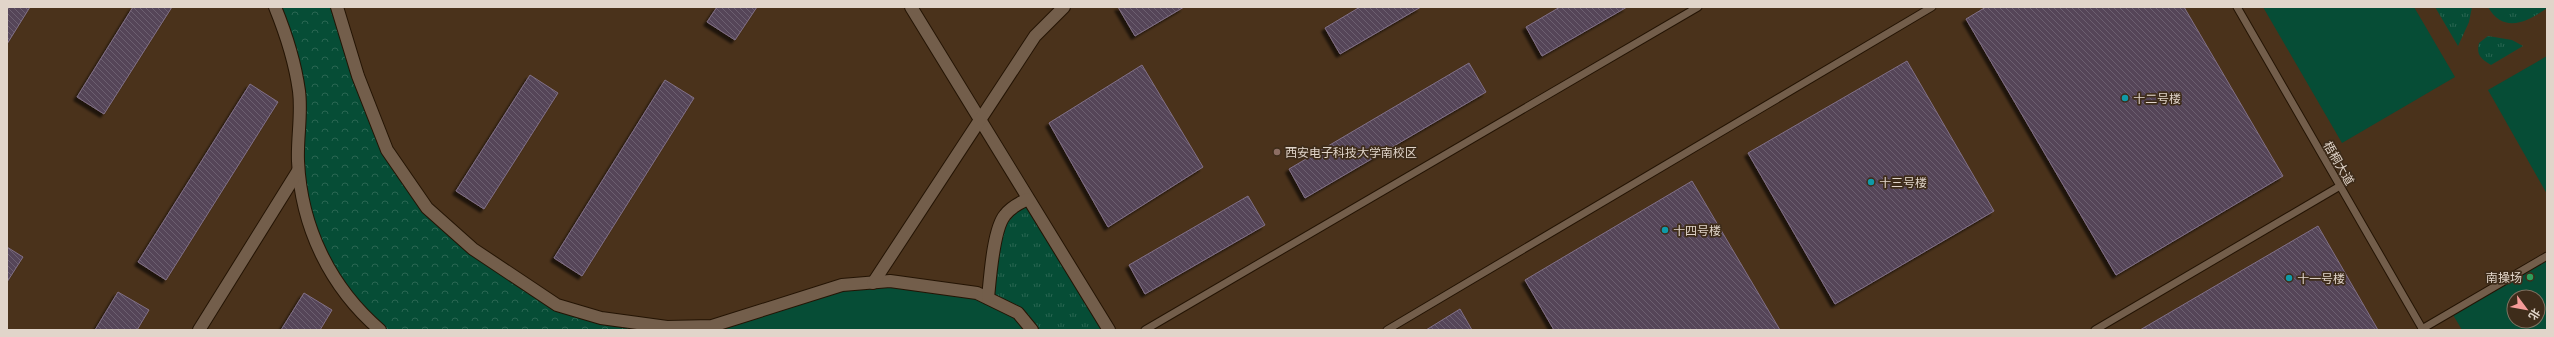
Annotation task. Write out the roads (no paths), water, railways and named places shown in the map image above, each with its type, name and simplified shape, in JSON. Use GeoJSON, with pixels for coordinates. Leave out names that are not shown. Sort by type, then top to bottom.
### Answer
{"type":"FeatureCollection","features":[{"type":"Feature","properties":{"kind":"street"},"geometry":{"type":"LineString","coordinates":[[275,7],[287,39],[299,93],[298,171],[302,203],[313,233],[334,280],[368,320],[380,330]]}},
{"type":"Feature","properties":{"kind":"street"},"geometry":{"type":"LineString","coordinates":[[337,7],[358,76],[387,150],[427,208],[473,249],[558,305],[616,320],[667,327],[710,328],[842,285],[890,281],[977,293],[1018,313],[1032,330]]}},
{"type":"Feature","properties":{"kind":"street"},"geometry":{"type":"LineString","coordinates":[[912,7],[1109,330]]}},
{"type":"Feature","properties":{"kind":"street"},"geometry":{"type":"LineString","coordinates":[[873,282],[1035,36],[1064,7]]}},
{"type":"Feature","properties":{"kind":"street"},"geometry":{"type":"LineString","coordinates":[[199,330],[298,171]]}},
{"type":"Feature","properties":{"kind":"street"},"geometry":{"type":"LineString","coordinates":[[988,298],[990,269],[1003,216],[1013,206],[1028,199]]}},
{"type":"Feature","properties":{"kind":"lane"},"geometry":{"type":"LineString","coordinates":[[1145,330],[1698,7]]}},
{"type":"Feature","properties":{"kind":"lane"},"geometry":{"type":"LineString","coordinates":[[1388,330],[1932,7]]}},
{"type":"Feature","properties":{"kind":"lane","name":"梧桐大道"},"geometry":{"type":"LineString","coordinates":[[2236,7],[2423,329]]}},
{"type":"Feature","properties":{"kind":"lane"},"geometry":{"type":"LineString","coordinates":[[2095,330],[2340,186]]}},
{"type":"Feature","properties":{"kind":"lane"},"geometry":{"type":"LineString","coordinates":[[2423,329],[2547,256]]}},
{"type":"Feature","properties":{"kind":"place","name":"十二号楼"},"geometry":{"type":"Point","coordinates":[2125,98]}},
{"type":"Feature","properties":{"kind":"place","name":"西安电子科技大学南校区"},"geometry":{"type":"Point","coordinates":[1277,152]}},
{"type":"Feature","properties":{"kind":"place","name":"十三号楼"},"geometry":{"type":"Point","coordinates":[1871,182]}},
{"type":"Feature","properties":{"kind":"place","name":"十四号楼"},"geometry":{"type":"Point","coordinates":[1665,230]}},
{"type":"Feature","properties":{"kind":"place","name":"南操场"},"geometry":{"type":"Point","coordinates":[2530,277]}},
{"type":"Feature","properties":{"kind":"place","name":"十一号楼"},"geometry":{"type":"Point","coordinates":[2289,278]}}]}
